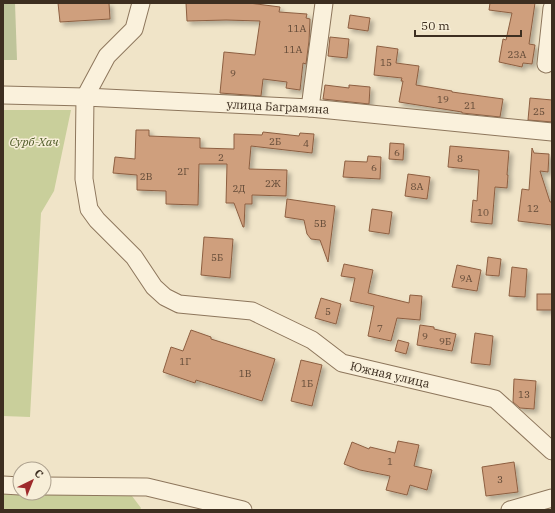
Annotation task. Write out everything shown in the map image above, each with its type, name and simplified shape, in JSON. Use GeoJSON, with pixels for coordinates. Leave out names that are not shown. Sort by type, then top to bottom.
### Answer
{"type":"FeatureCollection","features":[{"type":"Feature","properties":{"kind":"street"},"geometry":{"type":"LineString","coordinates":[[310,108],[324,3]]}},
{"type":"Feature","properties":{"kind":"street"},"geometry":{"type":"LineString","coordinates":[[85,97],[107,56],[134,29],[140,4]]}},
{"type":"Feature","properties":{"kind":"street"},"geometry":{"type":"LineString","coordinates":[[546,64],[552,8]]}},
{"type":"Feature","properties":{"kind":"street","name":"улица Баграмяна"},"geometry":{"type":"LineString","coordinates":[[3,95],[85,97],[310,108],[552,132]]}},
{"type":"Feature","properties":{"kind":"street","name":"Южная улица"},"geometry":{"type":"LineString","coordinates":[[85,97],[84,179],[89,209],[97,220],[134,257],[154,287],[165,297],[179,304],[252,311],[312,340],[342,363],[495,399],[552,450]]}},
{"type":"Feature","properties":{"kind":"street"},"geometry":{"type":"LineString","coordinates":[[52,486],[147,487],[243,510]]}},
{"type":"Feature","properties":{"kind":"street"},"geometry":{"type":"LineString","coordinates":[[510,510],[552,498]]}},
{"type":"Feature","properties":{"kind":"green space"},"geometry":{"type":"Polygon","coordinates":[[[3,3],[15,3],[17,60],[3,60],[3,3]]]}},
{"type":"Feature","properties":{"kind":"green space","name":"Сурб-Хач"},"geometry":{"type":"Polygon","coordinates":[[[3,110],[71,110],[54,191],[41,213],[30,417],[3,416],[3,110]]]}},
{"type":"Feature","properties":{"kind":"green space"},"geometry":{"type":"Polygon","coordinates":[[[3,488],[12,491],[12,501],[52,501],[52,493],[129,492],[141,508],[140,510],[3,510],[3,488]]]}},
{"type":"Feature","properties":{"kind":"building"},"geometry":{"type":"Polygon","coordinates":[[[58,3],[109,3],[110,19],[60,22],[58,3]]]}},
{"type":"Feature","properties":{"kind":"building"},"geometry":{"type":"Polygon","coordinates":[[[186,3],[249,3],[280,7],[279,12],[307,14],[306,18],[310,19],[309,41],[306,64],[303,63],[300,90],[286,88],[287,82],[263,79],[261,96],[220,93],[224,52],[255,55],[260,21],[187,21],[186,3]]]}},
{"type":"Feature","properties":{"kind":"building"},"geometry":{"type":"Polygon","coordinates":[[[490,3],[535,3],[529,44],[535,45],[532,64],[523,63],[522,67],[499,62],[503,39],[506,40],[512,13],[489,10],[490,3]]]}},
{"type":"Feature","properties":{"kind":"building"},"geometry":{"type":"Polygon","coordinates":[[[350,15],[370,18],[368,31],[348,28],[350,15]]]}},
{"type":"Feature","properties":{"kind":"building"},"geometry":{"type":"Polygon","coordinates":[[[330,37],[349,39],[347,58],[328,56],[330,37]]]}},
{"type":"Feature","properties":{"kind":"building"},"geometry":{"type":"Polygon","coordinates":[[[377,46],[398,49],[396,63],[419,66],[416,85],[503,99],[500,117],[462,113],[399,102],[403,81],[401,81],[402,78],[374,75],[377,46]]]}},
{"type":"Feature","properties":{"kind":"building"},"geometry":{"type":"Polygon","coordinates":[[[325,85],[349,88],[349,85],[370,87],[369,104],[323,99],[325,85]]]}},
{"type":"Feature","properties":{"kind":"building"},"geometry":{"type":"Polygon","coordinates":[[[530,98],[552,100],[552,122],[528,120],[530,98]]]}},
{"type":"Feature","properties":{"kind":"building"},"geometry":{"type":"Polygon","coordinates":[[[136,130],[149,130],[149,136],[200,138],[200,148],[234,149],[234,134],[262,135],[263,132],[299,136],[300,133],[314,134],[312,153],[251,146],[249,169],[287,170],[286,196],[252,195],[252,204],[245,204],[243,227],[234,203],[226,203],[227,164],[199,164],[198,205],[166,204],[166,191],[137,190],[137,175],[113,173],[115,157],[135,159],[136,130]]]}},
{"type":"Feature","properties":{"kind":"building"},"geometry":{"type":"Polygon","coordinates":[[[390,143],[404,144],[403,160],[389,159],[390,143]]]}},
{"type":"Feature","properties":{"kind":"building"},"geometry":{"type":"Polygon","coordinates":[[[450,146],[509,151],[507,188],[495,187],[492,224],[471,222],[473,200],[477,201],[479,170],[448,167],[450,146]]]}},
{"type":"Feature","properties":{"kind":"building"},"geometry":{"type":"Polygon","coordinates":[[[532,148],[534,153],[549,154],[548,172],[540,171],[550,202],[552,202],[552,225],[518,221],[522,189],[529,190],[532,148]]]}},
{"type":"Feature","properties":{"kind":"building"},"geometry":{"type":"Polygon","coordinates":[[[368,156],[381,157],[380,179],[343,177],[345,161],[367,162],[368,156]]]}},
{"type":"Feature","properties":{"kind":"building"},"geometry":{"type":"Polygon","coordinates":[[[408,174],[430,177],[427,199],[405,196],[408,174]]]}},
{"type":"Feature","properties":{"kind":"building"},"geometry":{"type":"Polygon","coordinates":[[[287,199],[335,206],[328,262],[320,240],[311,239],[307,234],[304,220],[285,217],[287,199]]]}},
{"type":"Feature","properties":{"kind":"building"},"geometry":{"type":"Polygon","coordinates":[[[372,209],[392,212],[389,234],[369,231],[372,209]]]}},
{"type":"Feature","properties":{"kind":"building"},"geometry":{"type":"Polygon","coordinates":[[[204,237],[233,239],[230,278],[201,275],[204,237]]]}},
{"type":"Feature","properties":{"kind":"building"},"geometry":{"type":"Polygon","coordinates":[[[488,257],[501,259],[499,276],[486,275],[488,257]]]}},
{"type":"Feature","properties":{"kind":"building"},"geometry":{"type":"Polygon","coordinates":[[[344,264],[373,270],[368,293],[409,303],[410,295],[422,296],[420,320],[397,318],[391,341],[368,336],[374,306],[350,301],[355,278],[341,276],[344,264]]]}},
{"type":"Feature","properties":{"kind":"building"},"geometry":{"type":"Polygon","coordinates":[[[457,265],[481,270],[477,291],[452,287],[457,265]]]}},
{"type":"Feature","properties":{"kind":"building"},"geometry":{"type":"Polygon","coordinates":[[[512,267],[527,269],[525,297],[509,296],[512,267]]]}},
{"type":"Feature","properties":{"kind":"building"},"geometry":{"type":"Polygon","coordinates":[[[537,294],[552,294],[552,310],[537,310],[537,294]]]}},
{"type":"Feature","properties":{"kind":"building"},"geometry":{"type":"Polygon","coordinates":[[[321,298],[341,304],[336,324],[315,318],[321,298]]]}},
{"type":"Feature","properties":{"kind":"building"},"geometry":{"type":"Polygon","coordinates":[[[420,325],[434,327],[434,329],[456,334],[452,351],[417,345],[420,325]]]}},
{"type":"Feature","properties":{"kind":"building"},"geometry":{"type":"Polygon","coordinates":[[[191,330],[211,337],[211,339],[275,359],[262,401],[196,380],[195,383],[163,372],[171,347],[183,351],[191,330]]]}},
{"type":"Feature","properties":{"kind":"building"},"geometry":{"type":"Polygon","coordinates":[[[475,333],[493,336],[490,365],[471,363],[475,333]]]}},
{"type":"Feature","properties":{"kind":"building"},"geometry":{"type":"Polygon","coordinates":[[[398,340],[409,343],[406,354],[395,351],[398,340]]]}},
{"type":"Feature","properties":{"kind":"building"},"geometry":{"type":"Polygon","coordinates":[[[301,360],[322,365],[312,406],[291,401],[301,360]]]}},
{"type":"Feature","properties":{"kind":"building"},"geometry":{"type":"Polygon","coordinates":[[[514,379],[536,381],[534,409],[520,408],[513,402],[514,379]]]}},
{"type":"Feature","properties":{"kind":"building"},"geometry":{"type":"Polygon","coordinates":[[[398,441],[419,445],[414,466],[432,470],[427,490],[410,485],[407,495],[386,490],[390,476],[360,470],[344,464],[352,442],[369,449],[370,447],[395,453],[398,441]]]}},
{"type":"Feature","properties":{"kind":"building"},"geometry":{"type":"Polygon","coordinates":[[[514,462],[518,492],[486,496],[482,467],[514,462]]]}}]}
